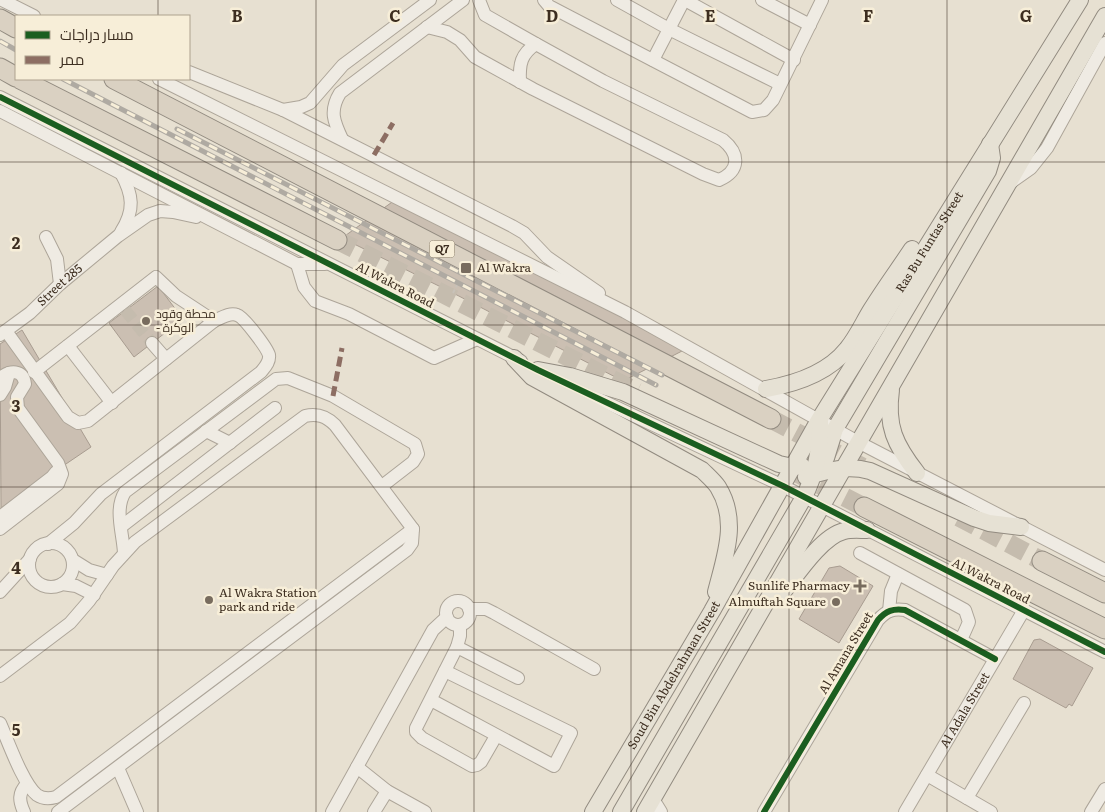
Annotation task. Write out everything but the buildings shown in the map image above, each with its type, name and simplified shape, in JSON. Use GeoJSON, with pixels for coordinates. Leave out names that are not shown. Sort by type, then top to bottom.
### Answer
{"type":"FeatureCollection","features":[{"type":"Feature","properties":{"kind":"highway"},"geometry":{"type":"LineString","coordinates":[[0,20],[15,28]]}},
{"type":"Feature","properties":{"kind":"highway"},"geometry":{"type":"LineString","coordinates":[[0,68],[15,76]]}},
{"type":"Feature","properties":{"kind":"highway"},"geometry":{"type":"LineString","coordinates":[[22,80],[337,240]]}},
{"type":"Feature","properties":{"kind":"highway","name":"Q7"},"geometry":{"type":"LineString","coordinates":[[116,80],[771,419]]}},
{"type":"Feature","properties":{"kind":"highway","name":"Al Wakra Road"},"geometry":{"type":"LineString","coordinates":[[864,507],[1105,629]]}},
{"type":"Feature","properties":{"kind":"highway"},"geometry":{"type":"LineString","coordinates":[[1042,561],[1105,593]]}},
{"type":"Feature","properties":{"kind":"main road","name":"Ras Bu Funtas Street"},"geometry":{"type":"LineString","coordinates":[[783,486],[820,420],[1080,0]]}},
{"type":"Feature","properties":{"kind":"main road"},"geometry":{"type":"LineString","coordinates":[[653,808],[743,642],[1105,16]]}},
{"type":"Feature","properties":{"kind":"main road"},"geometry":{"type":"LineString","coordinates":[[621,812],[804,497],[819,468],[835,429],[988,171],[992,158],[990,144]]}},
{"type":"Feature","properties":{"kind":"main road"},"geometry":{"type":"LineString","coordinates":[[766,389],[780,387],[804,378],[832,363],[846,351],[871,310],[927,228],[950,208]]}},
{"type":"Feature","properties":{"kind":"main road"},"geometry":{"type":"LineString","coordinates":[[514,358],[532,377],[702,470],[717,485],[727,505],[730,526],[712,611]]}},
{"type":"Feature","properties":{"kind":"main road"},"geometry":{"type":"LineString","coordinates":[[538,370],[570,376],[624,392],[779,464],[793,467],[856,467],[870,471],[974,518],[989,523],[1021,527]]}},
{"type":"Feature","properties":{"kind":"main road"},"geometry":{"type":"LineString","coordinates":[[892,382],[889,407],[892,431],[902,454],[917,473]]}},
{"type":"Feature","properties":{"kind":"main road"},"geometry":{"type":"LineString","coordinates":[[820,420],[819,468],[822,507]]}},
{"type":"Feature","properties":{"kind":"main road"},"geometry":{"type":"LineString","coordinates":[[783,486],[819,468],[846,452],[858,442]]}},
{"type":"Feature","properties":{"kind":"main road","name":"Soud Bin Abdelrahman Street"},"geometry":{"type":"LineString","coordinates":[[593,812],[712,611],[783,486]]}},
{"type":"Feature","properties":{"kind":"main road"},"geometry":{"type":"LineString","coordinates":[[743,642],[824,543],[843,531],[867,530]]}},
{"type":"Feature","properties":{"kind":"street"},"geometry":{"type":"LineString","coordinates":[[2,0],[32,15]]}},
{"type":"Feature","properties":{"kind":"street"},"geometry":{"type":"LineString","coordinates":[[283,110],[310,103],[343,65],[430,0]]}},
{"type":"Feature","properties":{"kind":"street"},"geometry":{"type":"LineString","coordinates":[[342,139],[334,122],[333,113],[340,94],[463,0]]}},
{"type":"Feature","properties":{"kind":"street"},"geometry":{"type":"LineString","coordinates":[[427,27],[447,32],[460,40],[476,57],[520,82],[703,174],[719,180],[728,176],[734,167],[736,155],[724,140],[603,81],[485,15],[479,0]]}},
{"type":"Feature","properties":{"kind":"street"},"geometry":{"type":"LineString","coordinates":[[544,0],[549,6],[752,112],[764,110],[773,100],[822,0]]}},
{"type":"Feature","properties":{"kind":"street"},"geometry":{"type":"LineString","coordinates":[[617,0],[669,29],[780,84]]}},
{"type":"Feature","properties":{"kind":"street"},"geometry":{"type":"LineString","coordinates":[[653,60],[685,0],[794,60]]}},
{"type":"Feature","properties":{"kind":"street"},"geometry":{"type":"LineString","coordinates":[[762,0],[810,25]]}},
{"type":"Feature","properties":{"kind":"street"},"geometry":{"type":"LineString","coordinates":[[1008,184],[1030,168],[1047,148],[1105,43]]}},
{"type":"Feature","properties":{"kind":"street"},"geometry":{"type":"LineString","coordinates":[[520,82],[519,67],[521,59],[528,49],[536,44]]}},
{"type":"Feature","properties":{"kind":"street"},"geometry":{"type":"LineString","coordinates":[[190,72],[283,110],[512,226],[524,233],[547,257],[578,277],[625,312]]}},
{"type":"Feature","properties":{"kind":"street"},"geometry":{"type":"LineString","coordinates":[[161,80],[625,312],[858,442],[1105,570]]}},
{"type":"Feature","properties":{"kind":"street","name":"Al Wakra Road"},"geometry":{"type":"LineString","coordinates":[[0,97],[538,370],[783,486],[1105,652]]}},
{"type":"Feature","properties":{"kind":"street"},"geometry":{"type":"LineString","coordinates":[[0,111],[297,264],[328,264]]}},
{"type":"Feature","properties":{"kind":"street"},"geometry":{"type":"LineString","coordinates":[[118,236],[127,222],[131,205],[129,188],[121,173]]}},
{"type":"Feature","properties":{"kind":"street","name":"Street 285"},"geometry":{"type":"LineString","coordinates":[[3,333],[30,313],[60,284],[118,236],[148,215],[160,211],[173,212],[217,222]]}},
{"type":"Feature","properties":{"kind":"street"},"geometry":{"type":"LineString","coordinates":[[46,237],[57,258],[60,284]]}},
{"type":"Feature","properties":{"kind":"street"},"geometry":{"type":"LineString","coordinates":[[297,264],[304,287],[315,301],[349,314],[434,358],[477,339]]}},
{"type":"Feature","properties":{"kind":"street"},"geometry":{"type":"LineString","coordinates":[[34,372],[123,308],[156,277],[176,296],[214,321]]}},
{"type":"Feature","properties":{"kind":"street"},"geometry":{"type":"LineString","coordinates":[[2,590],[37,549],[48,544],[74,524],[101,494],[261,372],[268,363],[268,354],[244,320],[239,315],[232,314],[214,321],[88,421],[78,423],[68,417],[3,333]]}},
{"type":"Feature","properties":{"kind":"street"},"geometry":{"type":"LineString","coordinates":[[152,343],[166,359]]}},
{"type":"Feature","properties":{"kind":"street"},"geometry":{"type":"LineString","coordinates":[[68,346],[112,403]]}},
{"type":"Feature","properties":{"kind":"street"},"geometry":{"type":"LineString","coordinates":[[0,395],[6,387],[4,375],[17,372],[23,377],[25,384],[18,397],[18,408],[58,464],[62,474],[58,484],[0,529]]}},
{"type":"Feature","properties":{"kind":"street"},"geometry":{"type":"LineString","coordinates":[[124,553],[119,506],[125,492],[272,382],[282,378],[288,378],[332,396],[415,444],[418,454],[413,462],[382,486]]}},
{"type":"Feature","properties":{"kind":"street"},"geometry":{"type":"LineString","coordinates":[[122,526],[275,408]]}},
{"type":"Feature","properties":{"kind":"street"},"geometry":{"type":"LineString","coordinates":[[0,676],[70,623],[94,595],[124,553],[147,532],[305,416],[325,417],[335,425],[413,529],[412,543],[407,550],[58,812]]}},
{"type":"Feature","properties":{"kind":"street"},"geometry":{"type":"LineString","coordinates":[[206,431],[230,443]]}},
{"type":"Feature","properties":{"kind":"street"},"geometry":{"type":"LineString","coordinates":[[0,516],[52,478],[58,464]]}},
{"type":"Feature","properties":{"kind":"street"},"geometry":{"type":"LineString","coordinates":[[62,584],[69,578],[72,572],[68,542],[74,524]]}},
{"type":"Feature","properties":{"kind":"street"},"geometry":{"type":"LineString","coordinates":[[0,723],[27,784],[34,793],[51,799],[61,794],[413,529]]}},
{"type":"Feature","properties":{"kind":"street"},"geometry":{"type":"LineString","coordinates":[[48,544],[59,545],[89,570],[107,575]]}},
{"type":"Feature","properties":{"kind":"street"},"geometry":{"type":"LineString","coordinates":[[860,553],[965,610],[969,622],[961,640]]}},
{"type":"Feature","properties":{"kind":"street"},"geometry":{"type":"LineString","coordinates":[[30,559],[30,571],[37,582]]}},
{"type":"Feature","properties":{"kind":"street"},"geometry":{"type":"LineString","coordinates":[[889,611],[891,591],[898,574]]}},
{"type":"Feature","properties":{"kind":"street"},"geometry":{"type":"LineString","coordinates":[[2,590],[20,583],[37,582],[48,587],[62,584],[76,586],[94,595]]}},
{"type":"Feature","properties":{"kind":"street"},"geometry":{"type":"LineString","coordinates":[[452,602],[464,603],[469,609],[470,613],[467,621],[460,625],[452,623],[447,617],[447,609],[452,602]]}},
{"type":"Feature","properties":{"kind":"street"},"geometry":{"type":"LineString","coordinates":[[469,609],[486,609],[594,669]]}},
{"type":"Feature","properties":{"kind":"street","name":"Al Amana Street"},"geometry":{"type":"LineString","coordinates":[[764,812],[878,620],[889,611],[905,610],[996,659]]}},
{"type":"Feature","properties":{"kind":"street","name":"Al Adala Street"},"geometry":{"type":"LineString","coordinates":[[905,812],[1024,610]]}},
{"type":"Feature","properties":{"kind":"street"},"geometry":{"type":"LineString","coordinates":[[332,812],[433,630],[447,617]]}},
{"type":"Feature","properties":{"kind":"street"},"geometry":{"type":"LineString","coordinates":[[460,625],[460,636],[456,647],[416,728],[416,732],[422,738],[472,766],[481,762],[496,736]]}},
{"type":"Feature","properties":{"kind":"street"},"geometry":{"type":"LineString","coordinates":[[456,647],[518,678]]}},
{"type":"Feature","properties":{"kind":"street"},"geometry":{"type":"LineString","coordinates":[[431,700],[554,766],[571,733],[445,671]]}},
{"type":"Feature","properties":{"kind":"street"},"geometry":{"type":"LineString","coordinates":[[967,798],[1024,703]]}},
{"type":"Feature","properties":{"kind":"street"},"geometry":{"type":"LineString","coordinates":[[357,767],[387,791],[425,812]]}},
{"type":"Feature","properties":{"kind":"street"},"geometry":{"type":"LineString","coordinates":[[118,768],[136,812]]}},
{"type":"Feature","properties":{"kind":"street"},"geometry":{"type":"LineString","coordinates":[[927,775],[990,812]]}},
{"type":"Feature","properties":{"kind":"street"},"geometry":{"type":"LineString","coordinates":[[24,812],[20,803],[20,795],[27,784]]}},
{"type":"Feature","properties":{"kind":"street"},"geometry":{"type":"LineString","coordinates":[[1091,812],[1105,789]]}},
{"type":"Feature","properties":{"kind":"street"},"geometry":{"type":"LineString","coordinates":[[374,812],[387,791]]}},
{"type":"Feature","properties":{"kind":"path"},"geometry":{"type":"LineString","coordinates":[[403,255],[585,349]]}},
{"type":"Feature","properties":{"kind":"path"},"geometry":{"type":"LineString","coordinates":[[453,293],[458,283]]}},
{"type":"Feature","properties":{"kind":"tunnel"},"geometry":{"type":"LineString","coordinates":[[337,240],[637,392]]}},
{"type":"Feature","properties":{"kind":"tunnel"},"geometry":{"type":"LineString","coordinates":[[125,310],[152,343]]}},
{"type":"Feature","properties":{"kind":"tunnel"},"geometry":{"type":"LineString","coordinates":[[771,419],[864,468]]}},
{"type":"Feature","properties":{"kind":"tunnel"},"geometry":{"type":"LineString","coordinates":[[795,472],[864,507]]}},
{"type":"Feature","properties":{"kind":"tunnel"},"geometry":{"type":"LineString","coordinates":[[959,517],[1042,561]]}},
{"type":"Feature","properties":{"kind":"railway"},"geometry":{"type":"LineString","coordinates":[[0,41],[15,49]]}},
{"type":"Feature","properties":{"kind":"railway"},"geometry":{"type":"LineString","coordinates":[[65,80],[656,385]]}},
{"type":"Feature","properties":{"kind":"railway"},"geometry":{"type":"LineString","coordinates":[[177,129],[662,375]]}},
{"type":"Feature","properties":{"kind":"marked path"},"geometry":{"type":"LineString","coordinates":[[374,155],[393,123]]}},
{"type":"Feature","properties":{"kind":"marked path"},"geometry":{"type":"LineString","coordinates":[[333,396],[342,348]]}},
{"type":"Feature","properties":{"kind":"cycle path"},"geometry":{"type":"LineString","coordinates":[[0,97],[538,370],[783,486],[1105,652]]}},
{"type":"Feature","properties":{"kind":"cycle path"},"geometry":{"type":"LineString","coordinates":[[764,812],[878,620],[887,612],[897,609],[905,610],[995,659]]}},
{"type":"Feature","properties":{"kind":"place","name":"Al Wakra"},"geometry":{"type":"Point","coordinates":[466,268]}},
{"type":"Feature","properties":{"kind":"place","name":"محطة وقود - الوكرة"},"geometry":{"type":"Point","coordinates":[146,321]}},
{"type":"Feature","properties":{"kind":"place","name":"Sunlife Pharmacy"},"geometry":{"type":"Point","coordinates":[860,586]}},
{"type":"Feature","properties":{"kind":"place","name":"Al Wakra Station park and ride"},"geometry":{"type":"Point","coordinates":[209,600]}},
{"type":"Feature","properties":{"kind":"place","name":"Almuftah Square"},"geometry":{"type":"Point","coordinates":[836,602]}}]}
